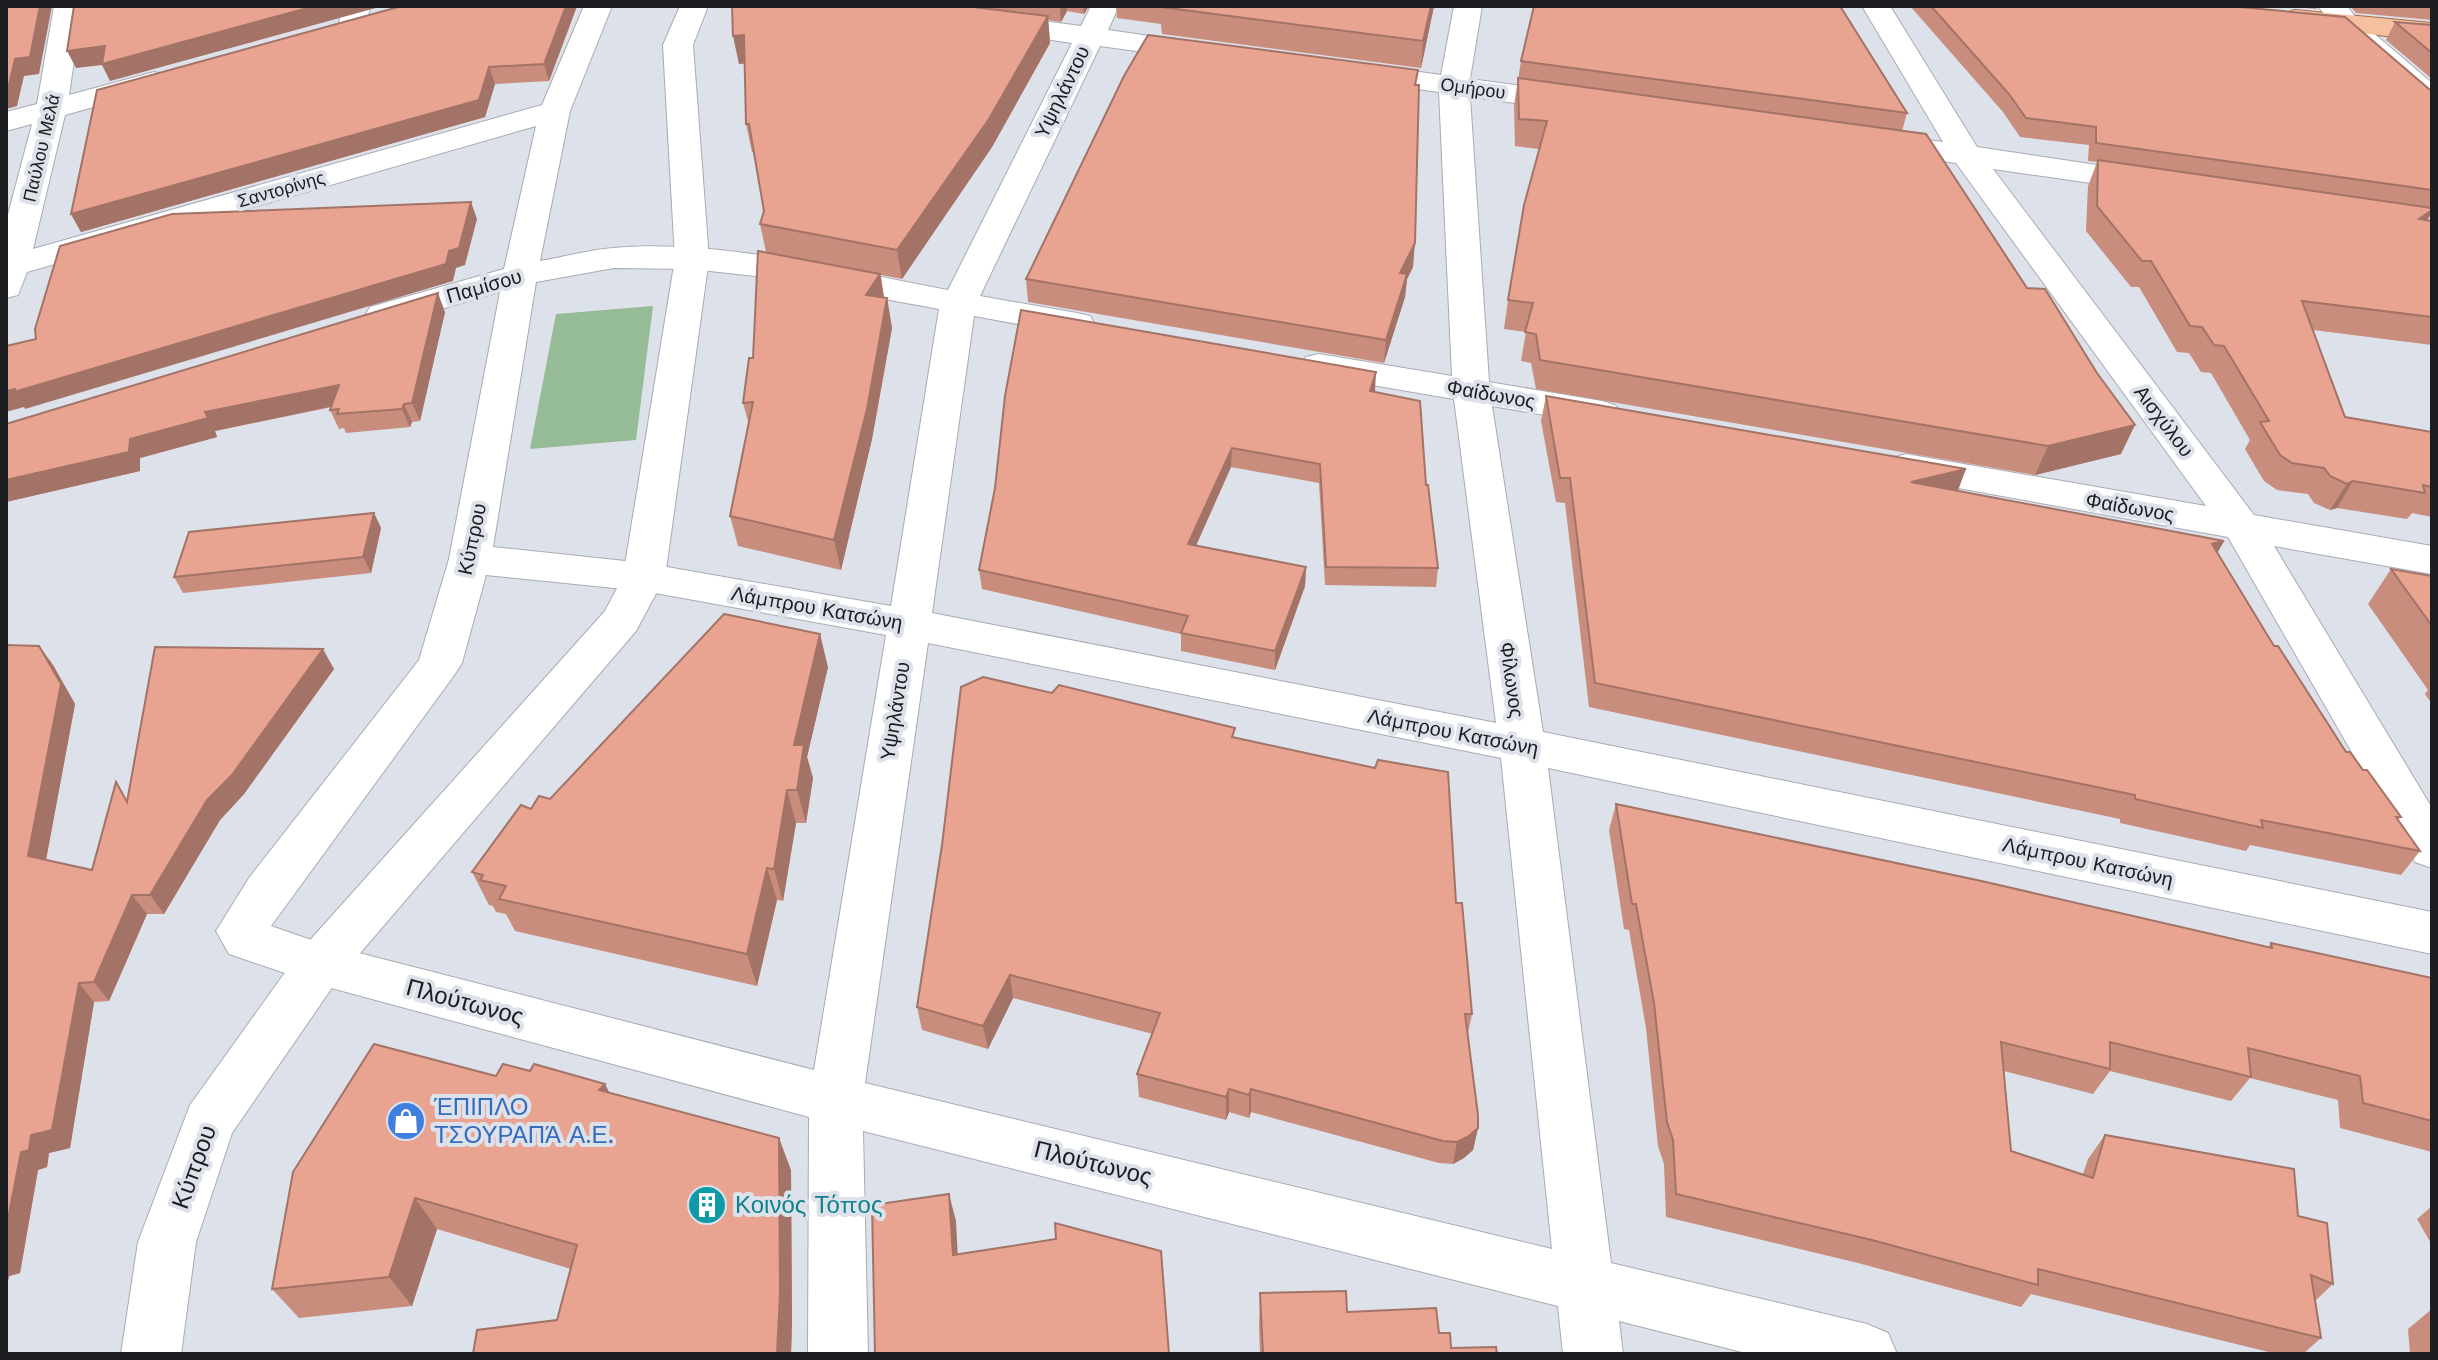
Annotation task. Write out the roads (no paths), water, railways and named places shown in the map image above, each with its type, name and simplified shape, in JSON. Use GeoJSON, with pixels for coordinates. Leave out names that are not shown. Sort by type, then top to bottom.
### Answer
{"type":"FeatureCollection","features":[{"type":"Feature","properties":{"kind":"main road"},"geometry":{"type":"LineString","coordinates":[[2271,16],[2339,15],[2432,32]]}},
{"type":"Feature","properties":{"kind":"street","name":"Παύλου Μελά"},"geometry":{"type":"LineString","coordinates":[[8,273],[51,110],[68,6]]}},
{"type":"Feature","properties":{"kind":"street","name":"Κύπρου"},"geometry":{"type":"LineString","coordinates":[[320,964],[247,939],[241,931],[266,892],[440,663],[470,559],[520,275],[555,111],[598,6]]}},
{"type":"Feature","properties":{"kind":"street","name":"Κύπρου"},"geometry":{"type":"LineString","coordinates":[[151,1354],[167,1242],[209,1122],[320,964],[621,620],[644,577],[692,259],[678,45],[694,6]]}},
{"type":"Feature","properties":{"kind":"street","name":"Υψηλάντου"},"geometry":{"type":"LineString","coordinates":[[838,1354],[836,1100],[958,304],[1105,6]]}},
{"type":"Feature","properties":{"kind":"street","name":"Φίλωνος"},"geometry":{"type":"LineString","coordinates":[[1468,6],[1454,86],[1471,390],[1522,745],[1593,1354]]}},
{"type":"Feature","properties":{"kind":"street","name":"Αισχύλου"},"geometry":{"type":"LineString","coordinates":[[1876,6],[1966,155],[2242,527],[2432,849]]}},
{"type":"Feature","properties":{"kind":"street"},"geometry":{"type":"LineString","coordinates":[[2339,15],[2432,99]]}},
{"type":"Feature","properties":{"kind":"street"},"geometry":{"type":"LineString","coordinates":[[322,34],[364,17]]}},
{"type":"Feature","properties":{"kind":"street"},"geometry":{"type":"LineString","coordinates":[[953,19],[1232,55]]}},
{"type":"Feature","properties":{"kind":"street","name":"Ομήρου"},"geometry":{"type":"LineString","coordinates":[[1327,68],[1609,107]]}},
{"type":"Feature","properties":{"kind":"street"},"geometry":{"type":"LineString","coordinates":[[6,122],[186,72]]}},
{"type":"Feature","properties":{"kind":"street","name":"Σαντορίνης"},"geometry":{"type":"LineString","coordinates":[[8,273],[555,111]]}},
{"type":"Feature","properties":{"kind":"street"},"geometry":{"type":"LineString","coordinates":[[1858,140],[2179,186]]}},
{"type":"Feature","properties":{"kind":"street","name":"Παμίσου"},"geometry":{"type":"LineString","coordinates":[[348,326],[520,275],[614,258],[692,259]]}},
{"type":"Feature","properties":{"kind":"street"},"geometry":{"type":"LineString","coordinates":[[692,259],[765,267],[1113,330]]}},
{"type":"Feature","properties":{"kind":"street","name":"Φαίδωνος"},"geometry":{"type":"LineString","coordinates":[[1285,359],[1629,418]]}},
{"type":"Feature","properties":{"kind":"street","name":"Φαίδωνος"},"geometry":{"type":"LineString","coordinates":[[1865,460],[2432,560]]}},
{"type":"Feature","properties":{"kind":"street","name":"Λάμπρου Κατσώνη"},"geometry":{"type":"LineString","coordinates":[[470,559],[644,577],[909,624],[1522,745],[2432,933]]}},
{"type":"Feature","properties":{"kind":"street","name":"Πλούτωνος"},"geometry":{"type":"LineString","coordinates":[[320,964],[836,1100],[1867,1354]]}},
{"type":"Feature","properties":{"kind":"place","name":"ΈΠΙΠΛΟ ΤΣΟΥΡΑΠΆ Α.Ε."},"geometry":{"type":"Point","coordinates":[406,1121]}},
{"type":"Feature","properties":{"kind":"place","name":"Κοινός Τόπος"},"geometry":{"type":"Point","coordinates":[707,1205]}}]}
